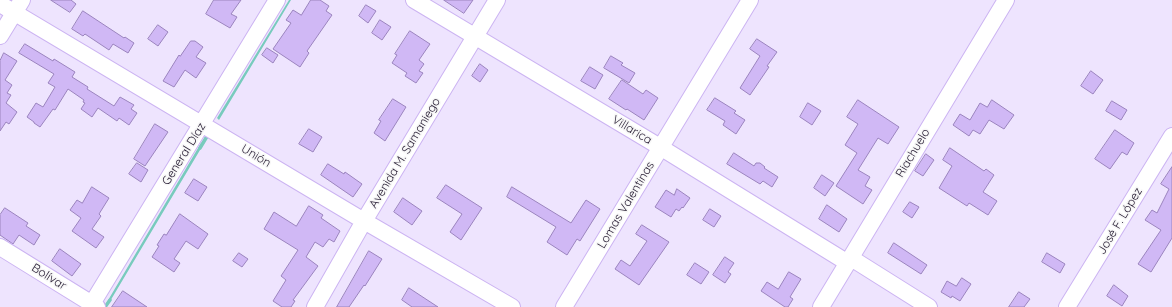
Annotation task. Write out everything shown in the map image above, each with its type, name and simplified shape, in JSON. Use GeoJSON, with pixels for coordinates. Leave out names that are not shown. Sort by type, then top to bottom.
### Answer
{"type":"FeatureCollection","features":[{"type":"Feature","properties":{"kind":"street","name":"General Díaz"},"geometry":{"type":"LineString","coordinates":[[93,306],[208,128],[277,0]]}},
{"type":"Feature","properties":{"kind":"street","name":"Villarica"},"geometry":{"type":"LineString","coordinates":[[414,0],[928,307]]}},
{"type":"Feature","properties":{"kind":"street","name":"Avenida M. Samaniego"},"geometry":{"type":"LineString","coordinates":[[315,307],[364,221],[497,0]]}},
{"type":"Feature","properties":{"kind":"street","name":"Lomas Valentinas"},"geometry":{"type":"LineString","coordinates":[[564,307],[750,0]]}},
{"type":"Feature","properties":{"kind":"street","name":"Riachuelo"},"geometry":{"type":"LineString","coordinates":[[822,307],[1006,0]]}},
{"type":"Feature","properties":{"kind":"street","name":"Unión"},"geometry":{"type":"LineString","coordinates":[[0,4],[18,6],[208,128],[512,307]]}},
{"type":"Feature","properties":{"kind":"street"},"geometry":{"type":"LineString","coordinates":[[0,36],[18,6]]}},
{"type":"Feature","properties":{"kind":"street","name":"José F. López"},"geometry":{"type":"LineString","coordinates":[[1067,307],[1172,136]]}},
{"type":"Feature","properties":{"kind":"street","name":"Bolívar"},"geometry":{"type":"LineString","coordinates":[[0,247],[93,306]]}},
{"type":"Feature","properties":{"kind":"shaded area"},"geometry":{"type":"Polygon","coordinates":[[[289,0],[291,0],[219,120],[217,118],[289,0]]]}},
{"type":"Feature","properties":{"kind":"shaded area"},"geometry":{"type":"Polygon","coordinates":[[[201,143],[203,145],[109,303],[107,302],[201,143]]]}},
{"type":"Feature","properties":{"kind":"building"},"geometry":{"type":"Polygon","coordinates":[[[51,0],[71,0],[76,4],[70,12],[51,0]]]}},
{"type":"Feature","properties":{"kind":"building"},"geometry":{"type":"Polygon","coordinates":[[[214,0],[241,0],[231,14],[237,17],[230,28],[206,14],[214,0]]]}},
{"type":"Feature","properties":{"kind":"building"},"geometry":{"type":"Polygon","coordinates":[[[311,0],[320,0],[329,6],[326,11],[332,15],[307,51],[309,53],[300,67],[273,49],[291,23],[286,20],[293,10],[301,15],[311,0]]]}},
{"type":"Feature","properties":{"kind":"building"},"geometry":{"type":"Polygon","coordinates":[[[444,0],[473,0],[464,13],[444,0]]]}},
{"type":"Feature","properties":{"kind":"building"},"geometry":{"type":"Polygon","coordinates":[[[366,5],[376,11],[368,23],[359,16],[366,5]]]}},
{"type":"Feature","properties":{"kind":"building"},"geometry":{"type":"Polygon","coordinates":[[[83,11],[134,43],[128,53],[113,44],[109,50],[85,34],[83,36],[72,29],[83,11]]]}},
{"type":"Feature","properties":{"kind":"building"},"geometry":{"type":"Polygon","coordinates":[[[380,20],[391,27],[382,40],[372,33],[380,20]]]}},
{"type":"Feature","properties":{"kind":"building"},"geometry":{"type":"Polygon","coordinates":[[[158,25],[168,32],[158,46],[148,39],[158,25]]]}},
{"type":"Feature","properties":{"kind":"building"},"geometry":{"type":"Polygon","coordinates":[[[410,31],[430,44],[419,60],[424,64],[419,71],[423,73],[416,83],[405,76],[407,73],[392,63],[397,55],[395,54],[410,31]]]}},
{"type":"Feature","properties":{"kind":"building"},"geometry":{"type":"Polygon","coordinates":[[[757,39],[777,52],[767,66],[769,67],[750,95],[740,88],[760,56],[750,49],[757,39]]]}},
{"type":"Feature","properties":{"kind":"building"},"geometry":{"type":"Polygon","coordinates":[[[191,41],[195,41],[203,47],[196,57],[206,63],[196,78],[185,70],[174,87],[163,81],[179,55],[180,56],[191,41]]]}},
{"type":"Feature","properties":{"kind":"building"},"geometry":{"type":"Polygon","coordinates":[[[25,44],[75,72],[72,77],[88,87],[87,89],[114,106],[120,97],[134,105],[131,109],[137,113],[129,125],[119,118],[117,121],[98,108],[92,117],[81,109],[85,103],[83,102],[84,100],[68,89],[55,110],[53,109],[40,127],[34,123],[27,117],[36,103],[43,107],[55,87],[48,83],[54,74],[19,53],[25,44]]]}},
{"type":"Feature","properties":{"kind":"building"},"geometry":{"type":"Polygon","coordinates":[[[267,48],[278,55],[273,63],[262,55],[267,48]]]}},
{"type":"Feature","properties":{"kind":"building"},"geometry":{"type":"Polygon","coordinates":[[[4,53],[17,61],[5,80],[12,85],[7,93],[11,95],[6,103],[17,112],[9,124],[6,122],[0,131],[0,61],[4,53]]]}},
{"type":"Feature","properties":{"kind":"building"},"geometry":{"type":"Polygon","coordinates":[[[611,56],[623,63],[621,65],[635,73],[629,83],[604,68],[611,56]]]}},
{"type":"Feature","properties":{"kind":"building"},"geometry":{"type":"Polygon","coordinates":[[[480,64],[488,70],[480,82],[472,76],[480,64]]]}},
{"type":"Feature","properties":{"kind":"building"},"geometry":{"type":"Polygon","coordinates":[[[590,67],[603,75],[595,89],[581,81],[590,67]]]}},
{"type":"Feature","properties":{"kind":"building"},"geometry":{"type":"Polygon","coordinates":[[[1091,71],[1103,80],[1093,94],[1081,86],[1091,71]]]}},
{"type":"Feature","properties":{"kind":"building"},"geometry":{"type":"Polygon","coordinates":[[[622,80],[643,94],[646,90],[658,98],[644,120],[609,99],[622,80]]]}},
{"type":"Feature","properties":{"kind":"building"},"geometry":{"type":"Polygon","coordinates":[[[715,98],[736,111],[734,113],[745,120],[736,134],[723,125],[725,121],[707,110],[715,98]]]}},
{"type":"Feature","properties":{"kind":"building"},"geometry":{"type":"Polygon","coordinates":[[[393,99],[406,107],[385,141],[374,133],[381,121],[379,120],[393,99]]]}},
{"type":"Feature","properties":{"kind":"building"},"geometry":{"type":"Polygon","coordinates":[[[858,100],[899,127],[888,144],[878,138],[858,170],[870,177],[865,186],[872,190],[863,204],[836,186],[857,153],[845,145],[858,124],[847,117],[858,100]]]}},
{"type":"Feature","properties":{"kind":"building"},"geometry":{"type":"Polygon","coordinates":[[[992,100],[1014,115],[1004,129],[989,120],[980,134],[973,130],[969,136],[953,125],[960,114],[970,120],[980,103],[987,107],[992,100]]]}},
{"type":"Feature","properties":{"kind":"building"},"geometry":{"type":"Polygon","coordinates":[[[1112,101],[1127,110],[1121,120],[1106,111],[1112,101]]]}},
{"type":"Feature","properties":{"kind":"building"},"geometry":{"type":"Polygon","coordinates":[[[808,103],[821,111],[812,125],[800,117],[808,103]]]}},
{"type":"Feature","properties":{"kind":"building"},"geometry":{"type":"Polygon","coordinates":[[[155,124],[168,132],[145,166],[134,159],[155,124]]]}},
{"type":"Feature","properties":{"kind":"building"},"geometry":{"type":"Polygon","coordinates":[[[309,129],[322,137],[313,152],[299,144],[309,129]]]}},
{"type":"Feature","properties":{"kind":"building"},"geometry":{"type":"Polygon","coordinates":[[[1115,130],[1134,143],[1127,155],[1122,152],[1110,169],[1095,159],[1115,130]]]}},
{"type":"Feature","properties":{"kind":"building"},"geometry":{"type":"Polygon","coordinates":[[[950,148],[984,171],[986,169],[994,175],[983,192],[997,201],[988,215],[969,203],[967,206],[939,188],[952,166],[943,160],[950,148]]]}},
{"type":"Feature","properties":{"kind":"building"},"geometry":{"type":"Polygon","coordinates":[[[734,153],[754,166],[756,163],[760,163],[765,167],[764,168],[778,177],[772,187],[763,181],[760,184],[727,164],[734,153]]]}},
{"type":"Feature","properties":{"kind":"building"},"geometry":{"type":"Polygon","coordinates":[[[926,154],[934,160],[923,176],[915,171],[926,154]]]}},
{"type":"Feature","properties":{"kind":"building"},"geometry":{"type":"Polygon","coordinates":[[[137,163],[148,170],[141,182],[129,174],[137,163]]]}},
{"type":"Feature","properties":{"kind":"building"},"geometry":{"type":"Polygon","coordinates":[[[328,164],[344,174],[345,172],[362,184],[353,197],[321,175],[328,164]]]}},
{"type":"Feature","properties":{"kind":"building"},"geometry":{"type":"Polygon","coordinates":[[[1172,167],[1172,238],[1151,272],[1138,264],[1161,230],[1145,220],[1152,210],[1157,213],[1169,189],[1161,184],[1172,167]]]}},
{"type":"Feature","properties":{"kind":"building"},"geometry":{"type":"Polygon","coordinates":[[[822,175],[834,183],[825,196],[814,188],[822,175]]]}},
{"type":"Feature","properties":{"kind":"building"},"geometry":{"type":"Polygon","coordinates":[[[194,179],[207,187],[198,201],[185,193],[194,179]]]}},
{"type":"Feature","properties":{"kind":"building"},"geometry":{"type":"Polygon","coordinates":[[[446,185],[482,208],[461,240],[450,232],[462,214],[437,198],[446,185]]]}},
{"type":"Feature","properties":{"kind":"building"},"geometry":{"type":"Polygon","coordinates":[[[92,187],[109,198],[99,214],[101,216],[92,229],[104,237],[96,248],[72,231],[81,218],[70,210],[77,200],[82,203],[92,187]]]}},
{"type":"Feature","properties":{"kind":"building"},"geometry":{"type":"Polygon","coordinates":[[[512,187],[571,223],[586,200],[600,209],[580,241],[577,239],[567,255],[547,242],[556,227],[507,197],[512,187]]]}},
{"type":"Feature","properties":{"kind":"building"},"geometry":{"type":"Polygon","coordinates":[[[677,189],[690,198],[683,208],[682,207],[679,211],[676,209],[671,217],[655,207],[666,190],[674,195],[677,189]]]}},
{"type":"Feature","properties":{"kind":"building"},"geometry":{"type":"Polygon","coordinates":[[[403,198],[422,211],[412,225],[394,212],[403,198]]]}},
{"type":"Feature","properties":{"kind":"building"},"geometry":{"type":"Polygon","coordinates":[[[910,202],[919,207],[912,218],[903,212],[910,202]]]}},
{"type":"Feature","properties":{"kind":"building"},"geometry":{"type":"Polygon","coordinates":[[[827,205],[847,219],[839,232],[819,219],[827,205]]]}},
{"type":"Feature","properties":{"kind":"building"},"geometry":{"type":"Polygon","coordinates":[[[309,206],[323,215],[321,218],[340,231],[334,242],[329,239],[323,247],[315,242],[306,257],[318,266],[293,300],[295,301],[291,307],[282,307],[273,301],[286,280],[281,276],[298,250],[264,229],[274,212],[296,226],[309,206]]]}},
{"type":"Feature","properties":{"kind":"building"},"geometry":{"type":"Polygon","coordinates":[[[5,208],[28,223],[26,226],[40,235],[34,245],[19,235],[13,244],[0,235],[0,215],[5,208]]]}},
{"type":"Feature","properties":{"kind":"building"},"geometry":{"type":"Polygon","coordinates":[[[710,209],[721,216],[714,227],[703,220],[710,209]]]}},
{"type":"Feature","properties":{"kind":"building"},"geometry":{"type":"Polygon","coordinates":[[[180,214],[208,234],[198,249],[186,241],[174,259],[180,263],[174,272],[152,257],[164,234],[166,235],[180,214]]]}},
{"type":"Feature","properties":{"kind":"building"},"geometry":{"type":"Polygon","coordinates":[[[642,225],[669,242],[639,285],[615,269],[621,260],[630,266],[647,241],[636,234],[642,225]]]}},
{"type":"Feature","properties":{"kind":"building"},"geometry":{"type":"Polygon","coordinates":[[[894,243],[927,265],[921,274],[888,253],[894,243]]]}},
{"type":"Feature","properties":{"kind":"building"},"geometry":{"type":"Polygon","coordinates":[[[60,249],[81,264],[72,276],[52,261],[60,249]]]}},
{"type":"Feature","properties":{"kind":"building"},"geometry":{"type":"Polygon","coordinates":[[[369,251],[382,259],[365,286],[364,285],[349,307],[337,307],[369,251]]]}},
{"type":"Feature","properties":{"kind":"building"},"geometry":{"type":"Polygon","coordinates":[[[239,253],[248,259],[242,267],[233,261],[239,253]]]}},
{"type":"Feature","properties":{"kind":"building"},"geometry":{"type":"Polygon","coordinates":[[[1047,253],[1065,264],[1060,273],[1042,262],[1047,253]]]}},
{"type":"Feature","properties":{"kind":"building"},"geometry":{"type":"Polygon","coordinates":[[[725,257],[734,263],[728,272],[731,274],[725,283],[713,275],[725,257]]]}},
{"type":"Feature","properties":{"kind":"building"},"geometry":{"type":"Polygon","coordinates":[[[695,263],[709,272],[701,284],[687,275],[695,263]]]}},
{"type":"Feature","properties":{"kind":"building"},"geometry":{"type":"Polygon","coordinates":[[[789,272],[801,279],[790,297],[793,299],[788,307],[785,307],[761,291],[767,282],[778,289],[789,272]]]}},
{"type":"Feature","properties":{"kind":"building"},"geometry":{"type":"Polygon","coordinates":[[[962,278],[971,284],[960,301],[941,292],[947,281],[956,286],[962,278]]]}},
{"type":"Feature","properties":{"kind":"building"},"geometry":{"type":"Polygon","coordinates":[[[1114,285],[1128,296],[1122,306],[1107,296],[1114,285]]]}},
{"type":"Feature","properties":{"kind":"building"},"geometry":{"type":"Polygon","coordinates":[[[409,288],[438,307],[412,307],[402,300],[409,288]]]}},
{"type":"Feature","properties":{"kind":"building"},"geometry":{"type":"Polygon","coordinates":[[[123,291],[147,307],[112,307],[123,291]]]}},
{"type":"Feature","properties":{"kind":"building"},"geometry":{"type":"Polygon","coordinates":[[[1019,292],[1030,299],[1024,307],[1009,307],[1019,292]]]}},
{"type":"Feature","properties":{"kind":"waterway"},"geometry":{"type":"LineString","coordinates":[[200,148],[209,133]]}},
{"type":"Feature","properties":{"kind":"waterway"},"geometry":{"type":"LineString","coordinates":[[105,307],[110,300]]}}]}
